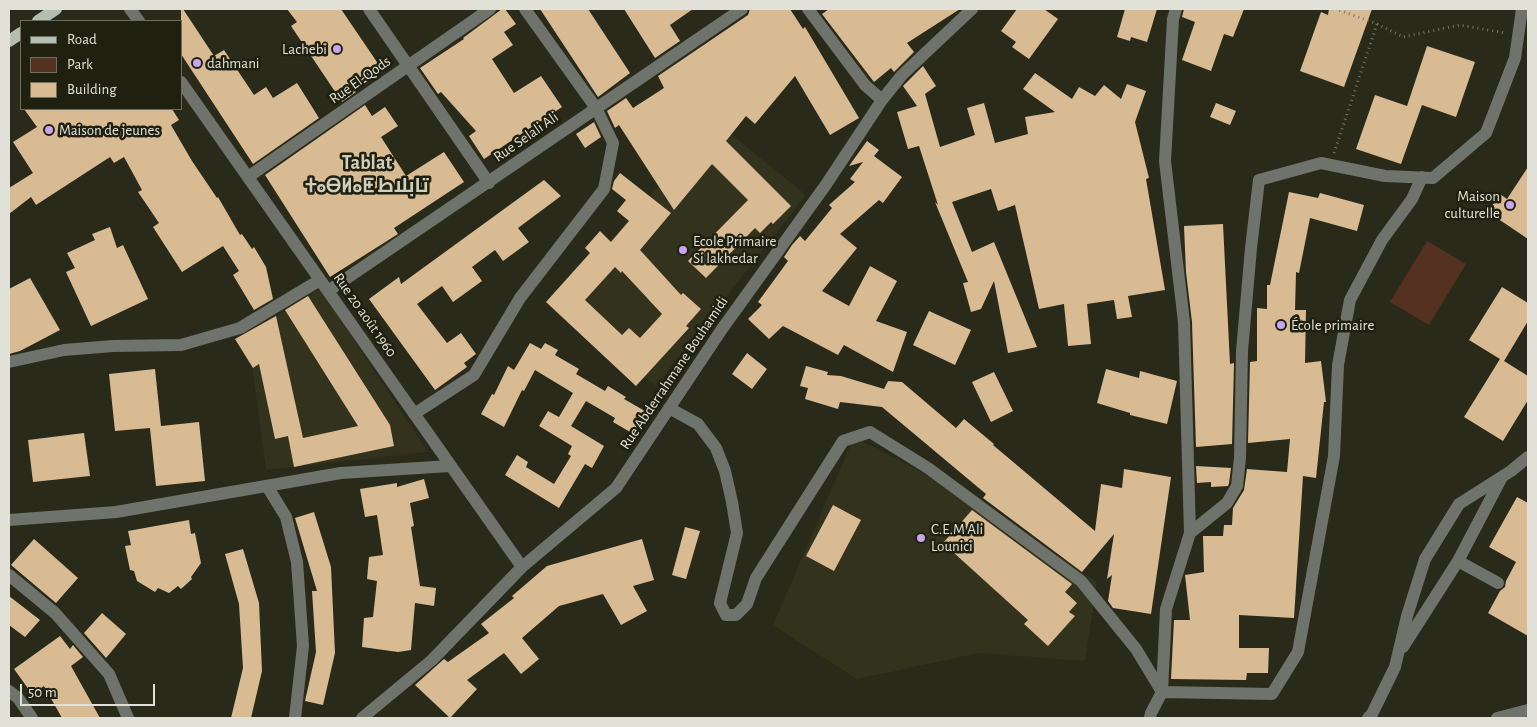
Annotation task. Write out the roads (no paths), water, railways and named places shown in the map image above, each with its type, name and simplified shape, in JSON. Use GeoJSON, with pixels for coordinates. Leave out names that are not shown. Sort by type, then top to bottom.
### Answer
{"type":"FeatureCollection","features":[{"type":"Feature","properties":{"kind":"main road"},"geometry":{"type":"LineString","coordinates":[[40,20],[56,9]]}},
{"type":"Feature","properties":{"kind":"main road"},"geometry":{"type":"LineString","coordinates":[[9,41],[20,34]]}},
{"type":"Feature","properties":{"kind":"street"},"geometry":{"type":"LineString","coordinates":[[130,9],[138,20]]}},
{"type":"Feature","properties":{"kind":"street"},"geometry":{"type":"LineString","coordinates":[[369,9],[489,182]]}},
{"type":"Feature","properties":{"kind":"street","name":"Rue El-Qods"},"geometry":{"type":"LineString","coordinates":[[248,177],[490,9]]}},
{"type":"Feature","properties":{"kind":"street"},"geometry":{"type":"LineString","coordinates":[[414,414],[474,375],[520,298],[604,189],[612,143],[596,108],[525,9]]}},
{"type":"Feature","properties":{"kind":"street","name":"Rue Selali Ali"},"geometry":{"type":"LineString","coordinates":[[328,291],[742,9]]}},
{"type":"Feature","properties":{"kind":"street"},"geometry":{"type":"LineString","coordinates":[[808,9],[865,85],[882,100]]}},
{"type":"Feature","properties":{"kind":"street","name":"Rue Abderrahmane Bouhamidi"},"geometry":{"type":"LineString","coordinates":[[362,718],[432,660],[522,567],[616,488],[722,329],[825,186],[882,100],[902,75],[972,9]]}},
{"type":"Feature","properties":{"kind":"street"},"geometry":{"type":"LineString","coordinates":[[1150,718],[1162,692],[1166,610],[1190,533],[1184,322],[1165,160],[1173,19],[1176,9]]}},
{"type":"Feature","properties":{"kind":"street"},"geometry":{"type":"LineString","coordinates":[[1190,533],[1227,503],[1237,486],[1240,458],[1242,351],[1259,180],[1321,163],[1385,176],[1432,178],[1486,133],[1515,58],[1522,9]]}},
{"type":"Feature","properties":{"kind":"street","name":"Rue 20 août 1960"},"geometry":{"type":"LineString","coordinates":[[182,83],[522,567]]}},
{"type":"Feature","properties":{"kind":"street"},"geometry":{"type":"LineString","coordinates":[[1162,692],[1272,694],[1298,652],[1334,456],[1338,365],[1350,300],[1382,240],[1412,199],[1422,177]]}},
{"type":"Feature","properties":{"kind":"street"},"geometry":{"type":"LineString","coordinates":[[9,362],[64,350],[181,344],[240,328],[320,280]]}},
{"type":"Feature","properties":{"kind":"street"},"geometry":{"type":"LineString","coordinates":[[669,408],[698,424],[716,448],[725,471],[737,533],[720,603],[726,615],[736,615],[747,604],[756,578],[843,441],[870,432],[928,468],[1081,581],[1136,649],[1162,692]]}},
{"type":"Feature","properties":{"kind":"street"},"geometry":{"type":"LineString","coordinates":[[1368,718],[1372,714],[1395,666],[1406,616],[1425,559],[1459,504],[1528,457]]}},
{"type":"Feature","properties":{"kind":"street"},"geometry":{"type":"LineString","coordinates":[[9,520],[116,512],[341,474],[450,466]]}},
{"type":"Feature","properties":{"kind":"street"},"geometry":{"type":"LineString","coordinates":[[1398,656],[1458,561],[1502,476]]}},
{"type":"Feature","properties":{"kind":"street"},"geometry":{"type":"LineString","coordinates":[[266,486],[286,517],[297,562],[303,646],[294,718]]}},
{"type":"Feature","properties":{"kind":"street"},"geometry":{"type":"LineString","coordinates":[[1458,561],[1498,583]]}},
{"type":"Feature","properties":{"kind":"street"},"geometry":{"type":"LineString","coordinates":[[9,575],[55,613],[109,674],[128,718]]}},
{"type":"Feature","properties":{"kind":"street"},"geometry":{"type":"LineString","coordinates":[[9,691],[18,698],[32,718]]}},
{"type":"Feature","properties":{"kind":"street"},"geometry":{"type":"LineString","coordinates":[[1497,718],[1528,710]]}},
{"type":"Feature","properties":{"kind":"place","name":"Lachebi"},"geometry":{"type":"Point","coordinates":[337,49]}},
{"type":"Feature","properties":{"kind":"place","name":"dahmani"},"geometry":{"type":"Point","coordinates":[197,63]}},
{"type":"Feature","properties":{"kind":"place","name":"Maison de jeunes"},"geometry":{"type":"Point","coordinates":[49,130]}},
{"type":"Feature","properties":{"kind":"place","name":"Maison culturelle"},"geometry":{"type":"Point","coordinates":[1510,205]}},
{"type":"Feature","properties":{"kind":"place","name":"Ecole Primaire Si lakhedar"},"geometry":{"type":"Point","coordinates":[683,250]}},
{"type":"Feature","properties":{"kind":"place","name":"École primaire"},"geometry":{"type":"Point","coordinates":[1281,325]}},
{"type":"Feature","properties":{"kind":"place","name":"C.E.M Ali Lounici"},"geometry":{"type":"Point","coordinates":[921,538]}},
{"type":"Feature","properties":{"kind":"district","name":"Tablat ⵜⴰⴱⵍⴰⵟ تابلاط"},"geometry":{"type":"Point","coordinates":[367,174]}}]}
